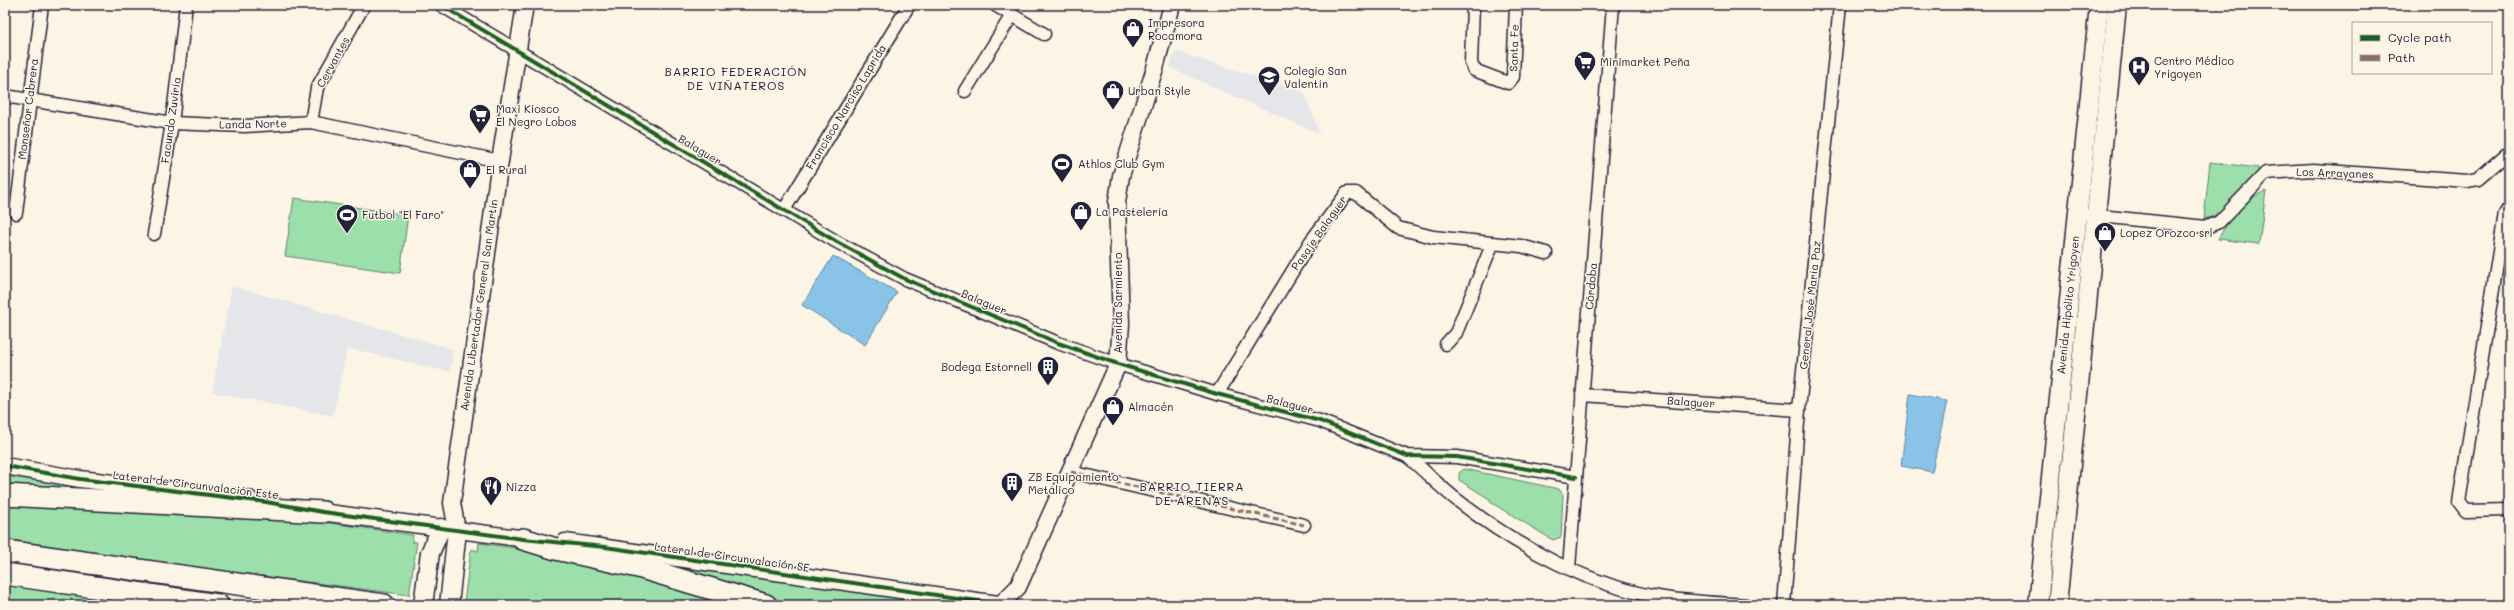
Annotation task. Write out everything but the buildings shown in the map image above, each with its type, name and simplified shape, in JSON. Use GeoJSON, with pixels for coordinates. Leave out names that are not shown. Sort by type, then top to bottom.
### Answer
{"type":"FeatureCollection","features":[{"type":"Feature","properties":{"kind":"highway"},"geometry":{"type":"LineString","coordinates":[[5,495],[323,512]]}},
{"type":"Feature","properties":{"kind":"highway"},"geometry":{"type":"LineString","coordinates":[[523,539],[556,549],[638,567],[766,605]]}},
{"type":"Feature","properties":{"kind":"highway"},"geometry":{"type":"LineString","coordinates":[[5,551],[380,604]]}},
{"type":"Feature","properties":{"kind":"highway"},"geometry":{"type":"LineString","coordinates":[[5,574],[218,605]]}},
{"type":"Feature","properties":{"kind":"main road","name":"Avenida Hipólito Yrigoyen"},"geometry":{"type":"LineString","coordinates":[[2038,605],[2099,5]]}},
{"type":"Feature","properties":{"kind":"main road","name":"Avenida Hipólito Yrigoyen"},"geometry":{"type":"LineString","coordinates":[[2057,605],[2117,5]]}},
{"type":"Feature","properties":{"kind":"main road"},"geometry":{"type":"LineString","coordinates":[[423,605],[430,553],[449,529]]}},
{"type":"Feature","properties":{"kind":"main road","name":"Avenida Libertador General San Martín"},"geometry":{"type":"LineString","coordinates":[[449,529],[449,605]]}},
{"type":"Feature","properties":{"kind":"street","name":"Monseñor Cabrera"},"geometry":{"type":"LineString","coordinates":[[16,213],[29,99],[42,5]]}},
{"type":"Feature","properties":{"kind":"street","name":"Facundo Zuviría"},"geometry":{"type":"LineString","coordinates":[[154,234],[172,123],[186,5]]}},
{"type":"Feature","properties":{"kind":"street","name":"Cervantes"},"geometry":{"type":"LineString","coordinates":[[311,122],[318,88],[364,5]]}},
{"type":"Feature","properties":{"kind":"street","name":"Balaguer"},"geometry":{"type":"LineString","coordinates":[[440,5],[784,210],[905,279],[1058,343],[1118,364],[1217,394],[1320,421],[1408,456],[1457,458],[1576,477]]}},
{"type":"Feature","properties":{"kind":"street","name":"Avenida Libertador General San Martín"},"geometry":{"type":"LineString","coordinates":[[449,529],[500,161],[525,5]]}},
{"type":"Feature","properties":{"kind":"street","name":"Francisco Narciso Laprida"},"geometry":{"type":"LineString","coordinates":[[784,210],[908,5]]}},
{"type":"Feature","properties":{"kind":"street"},"geometry":{"type":"LineString","coordinates":[[995,5],[1044,34]]}},
{"type":"Feature","properties":{"kind":"street","name":"Avenida Sarmiento"},"geometry":{"type":"LineString","coordinates":[[1001,605],[1018,587],[1071,472],[1118,364],[1121,324],[1116,202],[1121,176],[1155,68],[1172,5]]}},
{"type":"Feature","properties":{"kind":"street","name":"Santa Fe"},"geometry":{"type":"LineString","coordinates":[[1473,5],[1470,63],[1474,70],[1508,83],[1513,77],[1516,5]]}},
{"type":"Feature","properties":{"kind":"street","name":"Córdoba"},"geometry":{"type":"LineString","coordinates":[[1569,568],[1613,5]]}},
{"type":"Feature","properties":{"kind":"street","name":"General José María Paz"},"geometry":{"type":"LineString","coordinates":[[1784,605],[1799,410],[1840,5]]}},
{"type":"Feature","properties":{"kind":"street"},"geometry":{"type":"LineString","coordinates":[[965,91],[1012,15]]}},
{"type":"Feature","properties":{"kind":"street","name":"Landa Norte"},"geometry":{"type":"LineString","coordinates":[[5,96],[172,123],[245,126],[311,122],[500,161]]}},
{"type":"Feature","properties":{"kind":"street","name":"Los Arrayanes"},"geometry":{"type":"LineString","coordinates":[[2077,214],[2206,227],[2219,222],[2266,173],[2313,170],[2467,181],[2478,179],[2509,152]]}},
{"type":"Feature","properties":{"kind":"street","name":"Pasaje Balaguer"},"geometry":{"type":"LineString","coordinates":[[1217,394],[1311,241],[1347,193],[1356,193],[1398,228],[1433,238],[1492,245],[1521,246],[1546,253]]}},
{"type":"Feature","properties":{"kind":"street"},"geometry":{"type":"LineString","coordinates":[[2509,208],[2505,214],[2459,502],[2466,510],[2509,510]]}},
{"type":"Feature","properties":{"kind":"street"},"geometry":{"type":"LineString","coordinates":[[1446,344],[1456,333],[1492,245]]}},
{"type":"Feature","properties":{"kind":"street","name":"Balaguer"},"geometry":{"type":"LineString","coordinates":[[1582,395],[1799,410]]}},
{"type":"Feature","properties":{"kind":"street"},"geometry":{"type":"LineString","coordinates":[[1408,456],[1457,500],[1511,539],[1569,568],[1616,586],[1664,598],[1746,605]]}},
{"type":"Feature","properties":{"kind":"street","name":"Lateral de Circunvalación Este"},"geometry":{"type":"LineString","coordinates":[[5,466],[87,480],[266,502],[323,512],[449,529]]}},
{"type":"Feature","properties":{"kind":"street"},"geometry":{"type":"LineString","coordinates":[[1071,472],[1304,525]]}},
{"type":"Feature","properties":{"kind":"street","name":"Lateral de Circunvalación SE"},"geometry":{"type":"LineString","coordinates":[[449,529],[523,539],[605,547],[1001,605]]}},
{"type":"Feature","properties":{"kind":"street","name":"Avenida Sarmiento"},"geometry":{"type":"LineString","coordinates":[[1017,605],[1018,587]]}},
{"type":"Feature","properties":{"kind":"shaded area","name":"Colegio San Valentín"},"geometry":{"type":"Polygon","coordinates":[[[1175,51],[1304,92],[1320,134],[1170,68],[1175,51]]]}},
{"type":"Feature","properties":{"kind":"shaded area"},"geometry":{"type":"Polygon","coordinates":[[[232,286],[453,349],[450,372],[347,348],[333,416],[212,392],[232,286]]]}},
{"type":"Feature","properties":{"kind":"green space"},"geometry":{"type":"Polygon","coordinates":[[[2210,162],[2258,168],[2259,176],[2217,214],[2204,218],[2210,162]]]}},
{"type":"Feature","properties":{"kind":"green space"},"geometry":{"type":"Polygon","coordinates":[[[2266,191],[2259,244],[2218,239],[2227,225],[2245,204],[2266,191]]]}},
{"type":"Feature","properties":{"kind":"green space","name":"Futbol \"El Faro\""},"geometry":{"type":"Polygon","coordinates":[[[294,198],[408,215],[400,273],[285,256],[294,198]]]}},
{"type":"Feature","properties":{"kind":"green space"},"geometry":{"type":"Polygon","coordinates":[[[1464,469],[1559,489],[1563,495],[1561,537],[1553,540],[1490,502],[1491,500],[1459,480],[1459,473],[1464,469]]]}},
{"type":"Feature","properties":{"kind":"green space"},"geometry":{"type":"Polygon","coordinates":[[[5,476],[71,486],[176,498],[5,486],[5,476]]]}},
{"type":"Feature","properties":{"kind":"green space"},"geometry":{"type":"Polygon","coordinates":[[[5,499],[280,516],[413,535],[412,542],[417,542],[409,595],[184,566],[5,539],[5,499]]]}},
{"type":"Feature","properties":{"kind":"green space"},"geometry":{"type":"Polygon","coordinates":[[[479,543],[551,553],[753,605],[478,605],[464,602],[471,549],[478,551],[479,543]]]}},
{"type":"Feature","properties":{"kind":"green space"},"geometry":{"type":"Polygon","coordinates":[[[608,554],[954,605],[794,605],[671,569],[608,554]]]}},
{"type":"Feature","properties":{"kind":"green space"},"geometry":{"type":"Polygon","coordinates":[[[5,584],[140,605],[5,605],[5,584]]]}},
{"type":"Feature","properties":{"kind":"water"},"geometry":{"type":"Polygon","coordinates":[[[833,256],[897,292],[865,345],[802,305],[833,256]]]}},
{"type":"Feature","properties":{"kind":"water"},"geometry":{"type":"Polygon","coordinates":[[[1910,394],[1947,401],[1932,472],[1901,466],[1910,394]]]}},
{"type":"Feature","properties":{"kind":"marked path"},"geometry":{"type":"LineString","coordinates":[[1071,472],[1304,525]]}},
{"type":"Feature","properties":{"kind":"cycle path"},"geometry":{"type":"LineString","coordinates":[[441,5],[837,242],[905,279],[1058,343],[1118,364],[1217,394],[1320,421],[1407,456],[1457,457],[1576,477]]}},
{"type":"Feature","properties":{"kind":"cycle path"},"geometry":{"type":"LineString","coordinates":[[5,466],[80,479],[266,502],[323,512],[523,539],[605,547],[1005,605]]}},
{"type":"Feature","properties":{"kind":"place","name":"Impresora Rocamora"},"geometry":{"type":"Point","coordinates":[1133,48]}},
{"type":"Feature","properties":{"kind":"place","name":"Minimarket Peña"},"geometry":{"type":"Point","coordinates":[1585,82]}},
{"type":"Feature","properties":{"kind":"place","name":"Centro Médico Yrigoyen"},"geometry":{"type":"Point","coordinates":[2139,86]}},
{"type":"Feature","properties":{"kind":"place","name":"Colegio San Valentín"},"geometry":{"type":"Point","coordinates":[1269,96]}},
{"type":"Feature","properties":{"kind":"place","name":"Urban Style"},"geometry":{"type":"Point","coordinates":[1113,110]}},
{"type":"Feature","properties":{"kind":"place","name":"Maxi Kiosco El Negro Lobos"},"geometry":{"type":"Point","coordinates":[480,134]}},
{"type":"Feature","properties":{"kind":"place","name":"Athlos Club Gym"},"geometry":{"type":"Point","coordinates":[1062,184]}},
{"type":"Feature","properties":{"kind":"place","name":"El Rural"},"geometry":{"type":"Point","coordinates":[470,190]}},
{"type":"Feature","properties":{"kind":"place","name":"La Pastelería"},"geometry":{"type":"Point","coordinates":[1081,232]}},
{"type":"Feature","properties":{"kind":"place","name":"Futbol \"El Faro\""},"geometry":{"type":"Point","coordinates":[347,234]}},
{"type":"Feature","properties":{"kind":"place","name":"Lopez Orozco srl"},"geometry":{"type":"Point","coordinates":[2105,252]}},
{"type":"Feature","properties":{"kind":"place","name":"Bodega Estornell"},"geometry":{"type":"Point","coordinates":[1048,386]}},
{"type":"Feature","properties":{"kind":"place","name":"Almacén"},"geometry":{"type":"Point","coordinates":[1113,426]}},
{"type":"Feature","properties":{"kind":"place","name":"ZB Equipamiento Metálico"},"geometry":{"type":"Point","coordinates":[1012,502]}},
{"type":"Feature","properties":{"kind":"place","name":"Nizza"},"geometry":{"type":"Point","coordinates":[491,506]}},
{"type":"Feature","properties":{"kind":"district","name":"BARRIO FEDERACIÓN DE VIÑATEROS"},"geometry":{"type":"Point","coordinates":[736,79]}},
{"type":"Feature","properties":{"kind":"district","name":"BARRIO TIERRA DE ARENAS"},"geometry":{"type":"Point","coordinates":[1192,494]}}]}
